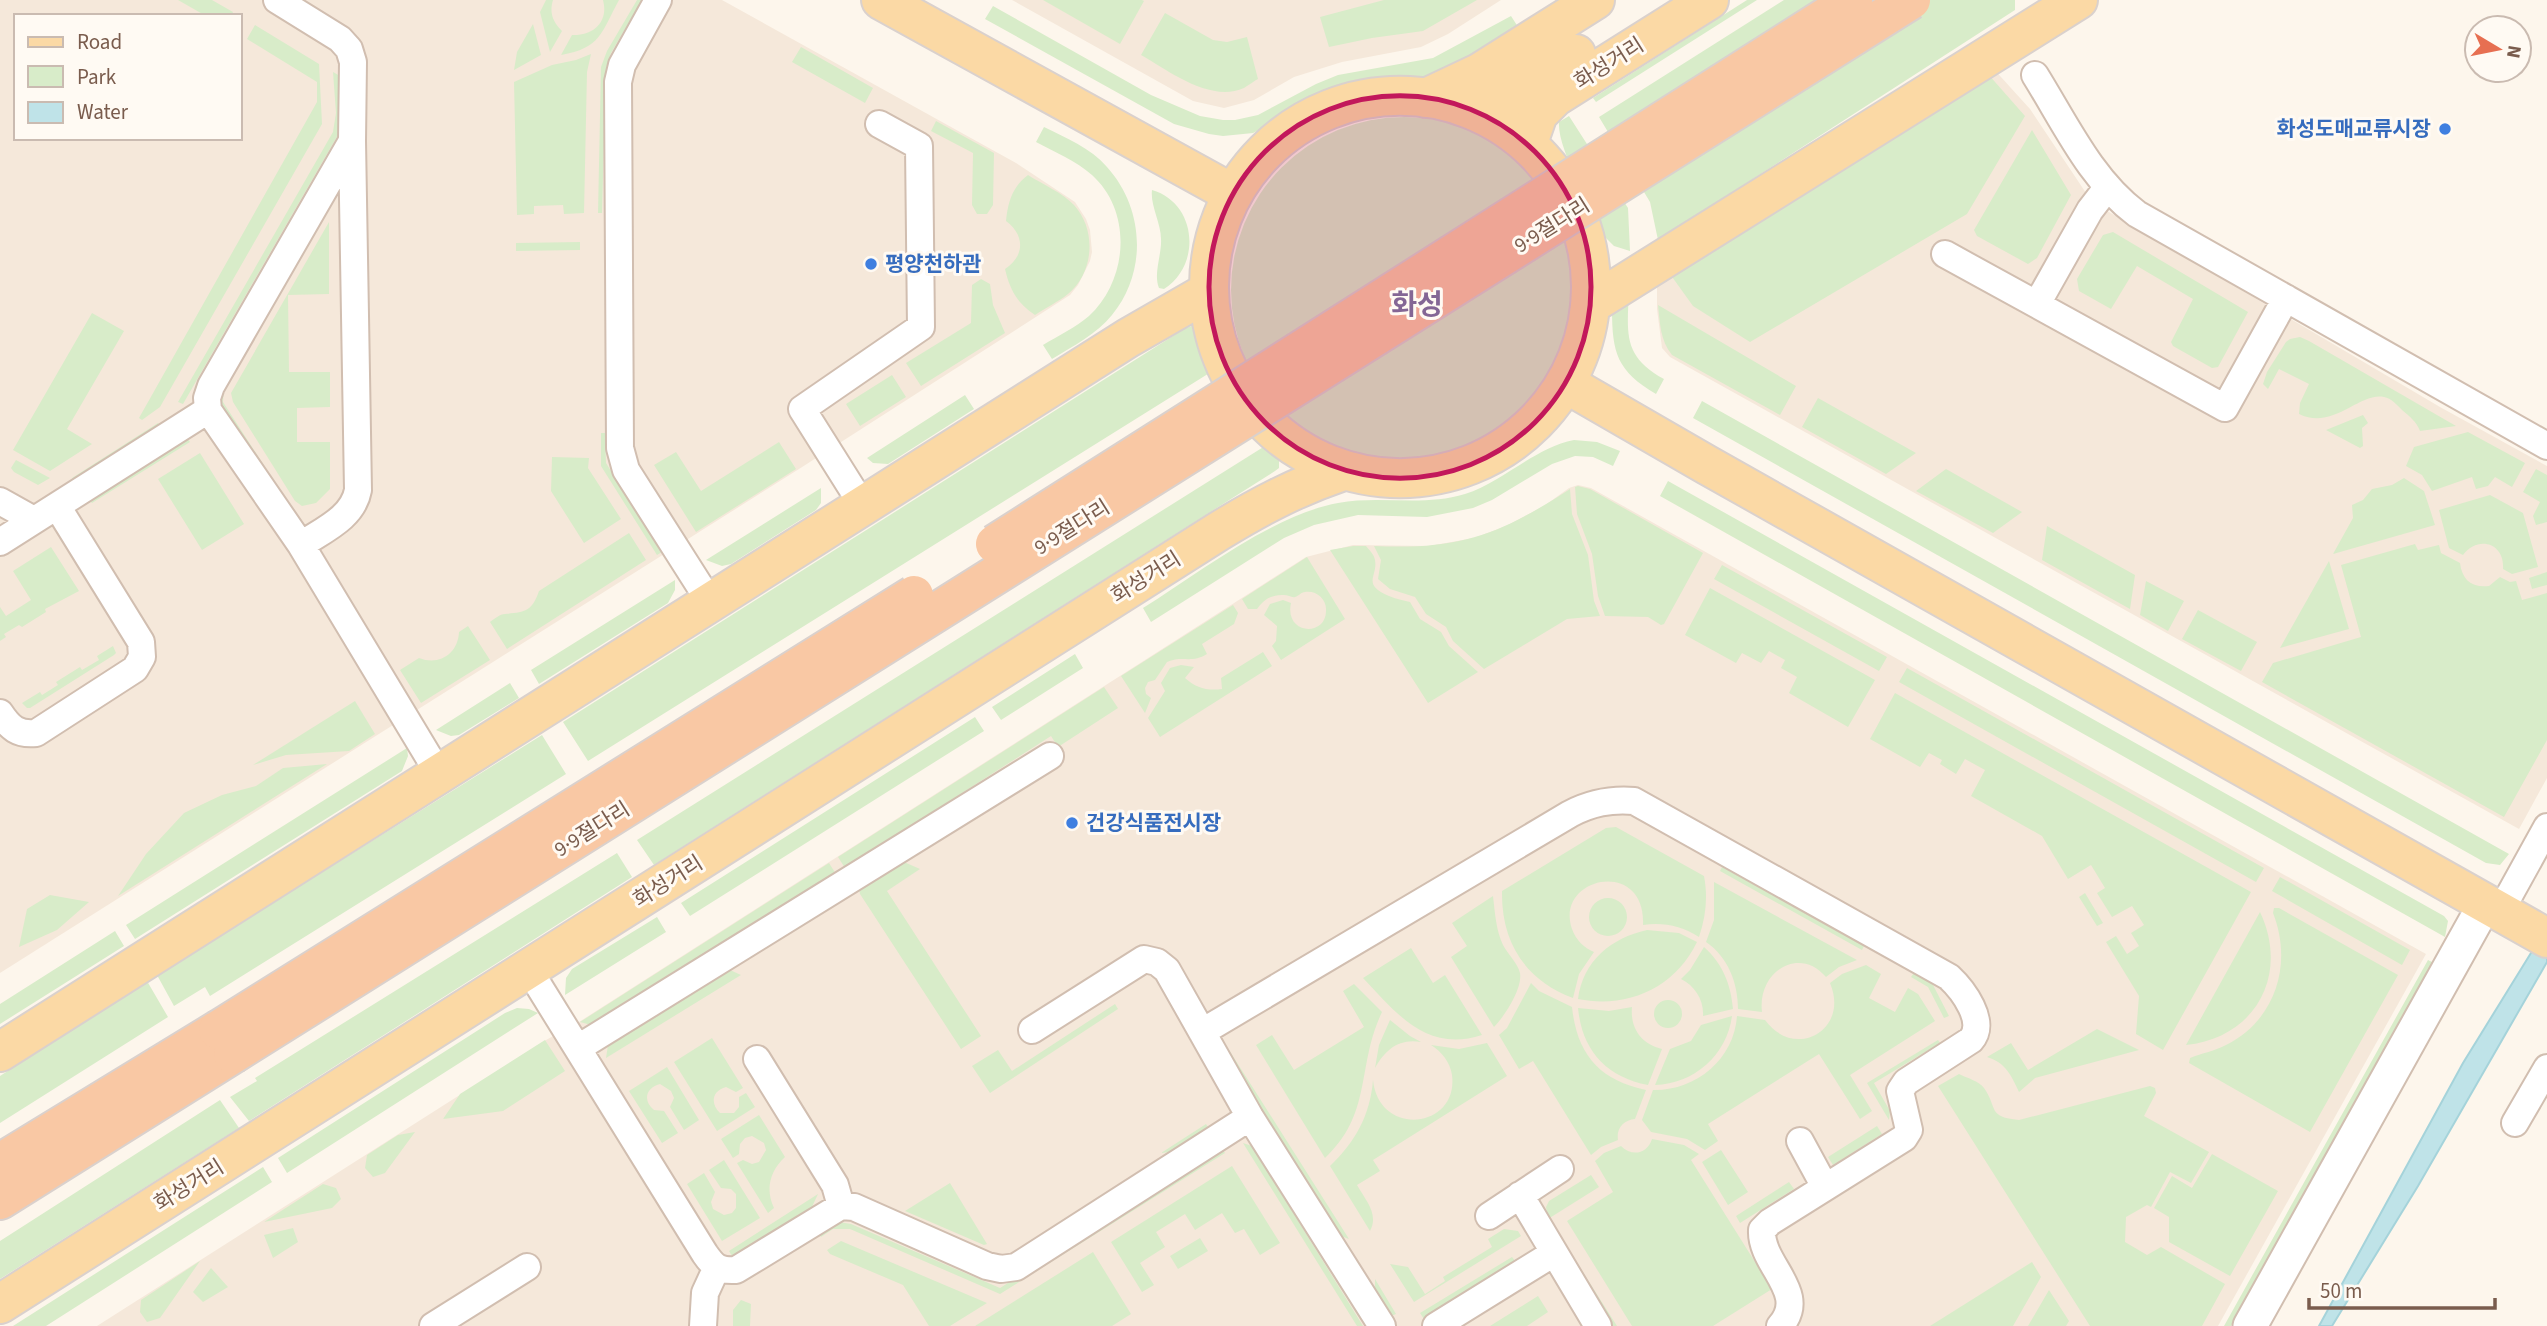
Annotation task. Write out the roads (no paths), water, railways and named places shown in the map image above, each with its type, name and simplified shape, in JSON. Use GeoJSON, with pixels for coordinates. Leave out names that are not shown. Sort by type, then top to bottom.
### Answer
{"type":"FeatureCollection","features":[{"type":"Feature","properties":{"kind":"highway","name":"9·9절다리"},"geometry":{"type":"LineString","coordinates":[[225,1042],[1018,529],[1853,0]]}},
{"type":"Feature","properties":{"kind":"highway","name":"9·9절다리"},"geometry":{"type":"LineString","coordinates":[[225,1042],[1911,0]]}},
{"type":"Feature","properties":{"kind":"highway"},"geometry":{"type":"LineString","coordinates":[[0,1163],[225,1042]]}},
{"type":"Feature","properties":{"kind":"highway"},"geometry":{"type":"LineString","coordinates":[[0,1200],[225,1042]]}},
{"type":"Feature","properties":{"kind":"main road"},"geometry":{"type":"LineString","coordinates":[[881,0],[1233,194]]}},
{"type":"Feature","properties":{"kind":"main road"},"geometry":{"type":"LineString","coordinates":[[1426,98],[1479,73],[1595,0]]}},
{"type":"Feature","properties":{"kind":"main road"},"geometry":{"type":"LineString","coordinates":[[1481,114],[1661,0]]}},
{"type":"Feature","properties":{"kind":"main road","name":"화성거리"},"geometry":{"type":"LineString","coordinates":[[1528,143],[1538,114],[1555,97],[1709,0]]}},
{"type":"Feature","properties":{"kind":"main road"},"geometry":{"type":"LineString","coordinates":[[1590,305],[2078,0]]}},
{"type":"Feature","properties":{"kind":"main road"},"geometry":{"type":"LineString","coordinates":[[1381,96],[1426,98],[1453,103],[1502,124],[1528,143],[1563,187],[1577,215],[1586,244],[1592,276],[1590,305],[1584,337],[1565,383],[1548,408],[1518,440],[1460,471],[1396,480],[1324,465],[1278,436],[1254,412],[1235,385],[1221,356],[1212,325],[1208,292],[1217,228],[1248,170],[1269,146],[1323,109],[1381,96]]}},
{"type":"Feature","properties":{"kind":"main road"},"geometry":{"type":"LineString","coordinates":[[0,1052],[1128,338],[1208,292]]}},
{"type":"Feature","properties":{"kind":"main road"},"geometry":{"type":"LineString","coordinates":[[1565,383],[2542,935]]}},
{"type":"Feature","properties":{"kind":"main road","name":"화성거리"},"geometry":{"type":"LineString","coordinates":[[0,1304],[1238,519],[1302,485],[1343,471]]}},
{"type":"Feature","properties":{"kind":"street"},"geometry":{"type":"LineString","coordinates":[[277,0],[340,39],[349,49],[353,62],[358,490],[355,505],[345,516],[301,545]]}},
{"type":"Feature","properties":{"kind":"street"},"geometry":{"type":"LineString","coordinates":[[658,0],[622,65],[618,82],[620,448],[626,470],[710,602]]}},
{"type":"Feature","properties":{"kind":"street"},"geometry":{"type":"LineString","coordinates":[[2035,75],[2107,188],[2137,214],[2547,446]]}},
{"type":"Feature","properties":{"kind":"street"},"geometry":{"type":"LineString","coordinates":[[863,506],[802,409],[921,327],[919,146],[879,124]]}},
{"type":"Feature","properties":{"kind":"street"},"geometry":{"type":"LineString","coordinates":[[352,141],[211,386],[207,398],[208,410],[301,545],[439,774]]}},
{"type":"Feature","properties":{"kind":"street"},"geometry":{"type":"LineString","coordinates":[[2037,304],[2090,210],[2107,188]]}},
{"type":"Feature","properties":{"kind":"street"},"geometry":{"type":"LineString","coordinates":[[1945,254],[2225,408],[2286,298]]}},
{"type":"Feature","properties":{"kind":"street"},"geometry":{"type":"LineString","coordinates":[[0,542],[208,410]]}},
{"type":"Feature","properties":{"kind":"street"},"geometry":{"type":"LineString","coordinates":[[0,501],[34,520]]}},
{"type":"Feature","properties":{"kind":"street"},"geometry":{"type":"LineString","coordinates":[[0,713],[9,727],[24,734],[36,733],[135,669],[142,657],[141,642],[57,506]]}},
{"type":"Feature","properties":{"kind":"street"},"geometry":{"type":"LineString","coordinates":[[578,1048],[1050,756]]}},
{"type":"Feature","properties":{"kind":"street"},"geometry":{"type":"LineString","coordinates":[[1202,1032],[1570,814],[1588,805],[1615,799],[1634,802],[1949,977],[1967,999],[1978,1026],[1971,1040],[1906,1082],[1900,1091],[1909,1130],[1904,1138],[1770,1222],[1762,1230],[1761,1244],[1788,1291],[1790,1307],[1780,1326]]}},
{"type":"Feature","properties":{"kind":"street"},"geometry":{"type":"LineString","coordinates":[[2250,1326],[2492,908],[2547,827]]}},
{"type":"Feature","properties":{"kind":"street"},"geometry":{"type":"LineString","coordinates":[[1031,1030],[1144,960],[1157,962],[1167,970],[1250,1116],[1382,1326]]}},
{"type":"Feature","properties":{"kind":"street"},"geometry":{"type":"LineString","coordinates":[[529,970],[716,1269]]}},
{"type":"Feature","properties":{"kind":"street"},"geometry":{"type":"LineString","coordinates":[[757,1059],[835,1185],[841,1206]]}},
{"type":"Feature","properties":{"kind":"street"},"geometry":{"type":"LineString","coordinates":[[2515,1123],[2547,1068]]}},
{"type":"Feature","properties":{"kind":"street"},"geometry":{"type":"LineString","coordinates":[[716,1269],[736,1270],[841,1206],[855,1207],[987,1266],[1001,1269],[1016,1267],[1250,1116]]}},
{"type":"Feature","properties":{"kind":"street"},"geometry":{"type":"LineString","coordinates":[[1800,1141],[1825,1187]]}},
{"type":"Feature","properties":{"kind":"street"},"geometry":{"type":"LineString","coordinates":[[1489,1216],[1560,1169]]}},
{"type":"Feature","properties":{"kind":"street"},"geometry":{"type":"LineString","coordinates":[[1520,1195],[1598,1326]]}},
{"type":"Feature","properties":{"kind":"street"},"geometry":{"type":"LineString","coordinates":[[1436,1326],[1554,1253]]}},
{"type":"Feature","properties":{"kind":"street"},"geometry":{"type":"LineString","coordinates":[[433,1326],[527,1267]]}},
{"type":"Feature","properties":{"kind":"street"},"geometry":{"type":"LineString","coordinates":[[703,1326],[705,1293],[716,1269]]}},
{"type":"Feature","properties":{"kind":"water"},"geometry":{"type":"Polygon","coordinates":[[[2547,927],[2547,962],[2418,1186],[2332,1326],[2319,1326],[2463,1063],[2547,927]]]}},
{"type":"Feature","properties":{"kind":"place","name":"화성도매교류시장"},"geometry":{"type":"Point","coordinates":[2445,129]}},
{"type":"Feature","properties":{"kind":"place","name":"평양천하관"},"geometry":{"type":"Point","coordinates":[871,264]}},
{"type":"Feature","properties":{"kind":"place","name":"건강식품전시장"},"geometry":{"type":"Point","coordinates":[1072,823]}},
{"type":"Feature","properties":{"kind":"district","name":"화성"},"geometry":{"type":"Point","coordinates":[1417,305]}}]}
